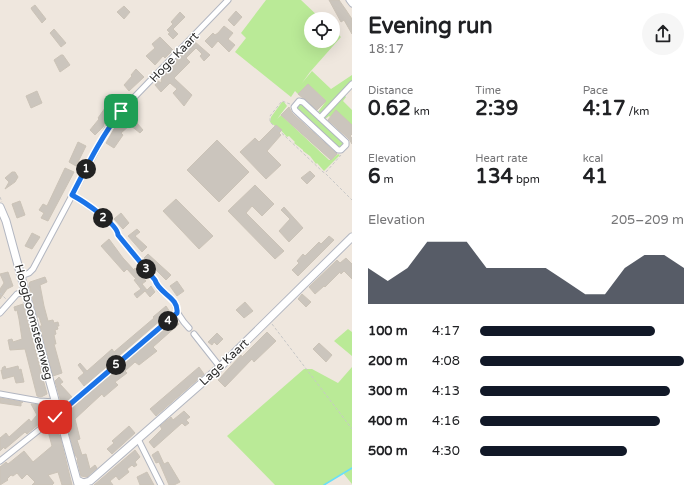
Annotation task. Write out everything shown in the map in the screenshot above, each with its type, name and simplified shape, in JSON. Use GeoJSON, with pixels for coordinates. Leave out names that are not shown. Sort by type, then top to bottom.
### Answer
{"type":"FeatureCollection","features":[{"type":"Feature","properties":{"kind":"street","name":"Hoge Kaart"},"geometry":{"type":"LineString","coordinates":[[21,276],[31,272],[108,128],[121,111],[228,0]]}},
{"type":"Feature","properties":{"kind":"street"},"geometry":{"type":"LineString","coordinates":[[349,0],[352,4]]}},
{"type":"Feature","properties":{"kind":"street"},"geometry":{"type":"LineString","coordinates":[[320,118],[352,84]]}},
{"type":"Feature","properties":{"kind":"street"},"geometry":{"type":"LineString","coordinates":[[299,101],[302,101],[320,118],[346,142],[346,145],[341,150],[338,150],[295,110],[294,106],[299,101]]}},
{"type":"Feature","properties":{"kind":"street"},"geometry":{"type":"LineString","coordinates":[[72,195],[87,203],[104,219],[109,221],[118,232],[118,235],[155,280],[156,285],[165,295],[169,296],[177,306],[177,313],[189,328]]}},
{"type":"Feature","properties":{"kind":"street","name":"Hoogboomsteenweg"},"geometry":{"type":"LineString","coordinates":[[0,207],[6,221],[26,292],[77,482]]}},
{"type":"Feature","properties":{"kind":"street","name":"Lage Kaart"},"geometry":{"type":"LineString","coordinates":[[77,482],[89,483],[220,367],[352,237]]}},
{"type":"Feature","properties":{"kind":"street"},"geometry":{"type":"LineString","coordinates":[[0,313],[18,294],[26,292]]}},
{"type":"Feature","properties":{"kind":"street"},"geometry":{"type":"LineString","coordinates":[[0,462],[59,414],[177,313]]}},
{"type":"Feature","properties":{"kind":"street"},"geometry":{"type":"LineString","coordinates":[[194,334],[220,367]]}},
{"type":"Feature","properties":{"kind":"street"},"geometry":{"type":"LineString","coordinates":[[0,394],[39,401],[56,402]]}},
{"type":"Feature","properties":{"kind":"street"},"geometry":{"type":"LineString","coordinates":[[138,439],[161,485]]}},
{"type":"Feature","properties":{"kind":"path"},"geometry":{"type":"LineString","coordinates":[[294,106],[282,101],[270,116],[270,122],[352,200]]}},
{"type":"Feature","properties":{"kind":"path"},"geometry":{"type":"LineString","coordinates":[[325,173],[341,156],[341,150]]}},
{"type":"Feature","properties":{"kind":"path"},"geometry":{"type":"LineString","coordinates":[[0,293],[9,303]]}},
{"type":"Feature","properties":{"kind":"path"},"geometry":{"type":"LineString","coordinates":[[268,319],[352,429]]}},
{"type":"Feature","properties":{"kind":"green space"},"geometry":{"type":"Polygon","coordinates":[[[266,0],[301,0],[314,12],[304,12],[304,48],[331,48],[310,72],[302,83],[312,71],[331,89],[352,75],[352,82],[346,86],[321,113],[318,112],[326,101],[308,84],[298,94],[295,91],[291,97],[235,52],[246,38],[241,33],[266,0]]]}},
{"type":"Feature","properties":{"kind":"green space"},"geometry":{"type":"Polygon","coordinates":[[[344,95],[346,97],[343,101],[352,110],[352,125],[336,111],[330,117],[329,116],[325,119],[323,118],[344,95]]]}},
{"type":"Feature","properties":{"kind":"green space"},"geometry":{"type":"Polygon","coordinates":[[[282,102],[284,102],[287,106],[277,119],[281,115],[329,160],[338,154],[340,155],[324,171],[310,156],[294,143],[295,142],[289,136],[287,137],[276,125],[275,126],[270,122],[271,117],[282,102]]]}},
{"type":"Feature","properties":{"kind":"green space"},"geometry":{"type":"Polygon","coordinates":[[[301,102],[345,143],[340,149],[296,108],[301,102]]]}},
{"type":"Feature","properties":{"kind":"green space"},"geometry":{"type":"Polygon","coordinates":[[[348,329],[352,332],[352,356],[334,341],[348,329]]]}},
{"type":"Feature","properties":{"kind":"green space"},"geometry":{"type":"Polygon","coordinates":[[[352,367],[352,484],[343,473],[324,485],[275,485],[227,436],[304,369],[312,369],[338,383],[352,367]]]}},
{"type":"Feature","properties":{"kind":"building"},"geometry":{"type":"Polygon","coordinates":[[[329,0],[339,0],[346,10],[352,19],[352,34],[344,20],[341,22],[340,20],[340,12],[336,12],[329,0]]]}},
{"type":"Feature","properties":{"kind":"building"},"geometry":{"type":"Polygon","coordinates":[[[35,5],[46,19],[42,23],[31,8],[35,5]]]}},
{"type":"Feature","properties":{"kind":"building"},"geometry":{"type":"Polygon","coordinates":[[[124,6],[130,12],[124,19],[117,12],[124,6]]]}},
{"type":"Feature","properties":{"kind":"building"},"geometry":{"type":"Polygon","coordinates":[[[236,11],[242,17],[234,26],[228,20],[236,11]]]}},
{"type":"Feature","properties":{"kind":"building"},"geometry":{"type":"Polygon","coordinates":[[[180,12],[185,17],[173,29],[178,34],[173,39],[168,34],[170,33],[167,30],[173,24],[171,22],[180,12]]]}},
{"type":"Feature","properties":{"kind":"building"},"geometry":{"type":"Polygon","coordinates":[[[224,26],[233,33],[228,39],[235,45],[229,52],[218,41],[212,48],[205,41],[213,33],[215,35],[218,33],[224,26]]]}},
{"type":"Feature","properties":{"kind":"building"},"geometry":{"type":"Polygon","coordinates":[[[54,29],[66,43],[61,47],[50,33],[54,29]]]}},
{"type":"Feature","properties":{"kind":"building"},"geometry":{"type":"Polygon","coordinates":[[[160,37],[173,50],[165,58],[163,56],[155,65],[146,56],[155,48],[152,44],[160,37]]]}},
{"type":"Feature","properties":{"kind":"building"},"geometry":{"type":"Polygon","coordinates":[[[194,41],[210,55],[204,61],[200,56],[202,54],[196,48],[186,58],[190,62],[174,78],[192,95],[184,106],[173,93],[177,89],[170,83],[161,92],[155,85],[158,81],[161,83],[162,75],[194,41]]]}},
{"type":"Feature","properties":{"kind":"building"},"geometry":{"type":"Polygon","coordinates":[[[63,55],[70,65],[60,72],[54,60],[63,55]]]}},
{"type":"Feature","properties":{"kind":"building"},"geometry":{"type":"Polygon","coordinates":[[[136,69],[144,77],[129,91],[124,85],[136,69]]]}},
{"type":"Feature","properties":{"kind":"building"},"geometry":{"type":"Polygon","coordinates":[[[308,84],[326,101],[317,110],[298,94],[308,84]]]}},
{"type":"Feature","properties":{"kind":"building"},"geometry":{"type":"Polygon","coordinates":[[[37,91],[42,103],[31,108],[26,96],[37,91]]]}},
{"type":"Feature","properties":{"kind":"building"},"geometry":{"type":"Polygon","coordinates":[[[119,94],[124,99],[108,115],[103,127],[95,135],[90,130],[99,119],[98,118],[105,108],[119,94]]]}},
{"type":"Feature","properties":{"kind":"building"},"geometry":{"type":"Polygon","coordinates":[[[289,107],[292,113],[337,154],[331,160],[281,115],[289,107]]]}},
{"type":"Feature","properties":{"kind":"building"},"geometry":{"type":"Polygon","coordinates":[[[336,110],[352,125],[352,134],[350,136],[352,138],[352,144],[349,139],[328,120],[336,110]]]}},
{"type":"Feature","properties":{"kind":"building"},"geometry":{"type":"Polygon","coordinates":[[[129,114],[143,130],[140,133],[130,125],[121,133],[123,135],[114,148],[106,143],[117,124],[129,114]]]}},
{"type":"Feature","properties":{"kind":"building"},"geometry":{"type":"Polygon","coordinates":[[[276,125],[282,130],[279,133],[281,135],[267,151],[281,165],[266,179],[240,152],[255,138],[259,142],[276,125]]]}},
{"type":"Feature","properties":{"kind":"building"},"geometry":{"type":"Polygon","coordinates":[[[217,140],[249,172],[219,202],[187,170],[217,140]]]}},
{"type":"Feature","properties":{"kind":"building"},"geometry":{"type":"Polygon","coordinates":[[[78,142],[86,146],[76,166],[69,162],[78,142]]]}},
{"type":"Feature","properties":{"kind":"building"},"geometry":{"type":"Polygon","coordinates":[[[65,168],[74,172],[48,221],[41,218],[44,213],[39,210],[43,204],[47,206],[65,168]]]}},
{"type":"Feature","properties":{"kind":"building"},"geometry":{"type":"Polygon","coordinates":[[[310,171],[315,176],[307,184],[301,178],[310,171]]]}},
{"type":"Feature","properties":{"kind":"building"},"geometry":{"type":"Polygon","coordinates":[[[12,172],[15,172],[18,177],[15,182],[5,189],[9,182],[5,178],[12,172]]]}},
{"type":"Feature","properties":{"kind":"building"},"geometry":{"type":"Polygon","coordinates":[[[255,185],[274,204],[262,216],[252,206],[246,213],[284,251],[275,259],[228,211],[255,185]]]}},
{"type":"Feature","properties":{"kind":"building"},"geometry":{"type":"Polygon","coordinates":[[[176,199],[213,236],[199,249],[163,211],[176,199]]]}},
{"type":"Feature","properties":{"kind":"building"},"geometry":{"type":"Polygon","coordinates":[[[20,201],[25,215],[17,218],[12,204],[20,201]]]}},
{"type":"Feature","properties":{"kind":"building"},"geometry":{"type":"Polygon","coordinates":[[[284,207],[303,228],[289,242],[279,231],[290,219],[281,210],[284,207]]]}},
{"type":"Feature","properties":{"kind":"building"},"geometry":{"type":"Polygon","coordinates":[[[121,213],[129,223],[123,229],[114,219],[121,213]]]}},
{"type":"Feature","properties":{"kind":"building"},"geometry":{"type":"Polygon","coordinates":[[[137,229],[140,232],[135,236],[147,247],[142,252],[128,236],[137,229]]]}},
{"type":"Feature","properties":{"kind":"building"},"geometry":{"type":"Polygon","coordinates":[[[32,233],[40,237],[32,249],[25,246],[32,233]]]}},
{"type":"Feature","properties":{"kind":"building"},"geometry":{"type":"Polygon","coordinates":[[[329,236],[334,240],[298,276],[292,270],[299,263],[297,261],[303,254],[305,256],[319,242],[321,244],[329,236]]]}},
{"type":"Feature","properties":{"kind":"building"},"geometry":{"type":"Polygon","coordinates":[[[109,239],[123,258],[134,270],[135,268],[146,281],[142,284],[147,290],[151,286],[155,292],[150,297],[145,291],[137,298],[134,294],[141,289],[134,280],[136,279],[127,269],[124,272],[101,246],[109,239]]]}},
{"type":"Feature","properties":{"kind":"building"},"geometry":{"type":"Polygon","coordinates":[[[148,254],[171,275],[166,280],[144,258],[148,254]]]}},
{"type":"Feature","properties":{"kind":"building"},"geometry":{"type":"Polygon","coordinates":[[[346,258],[352,264],[352,279],[344,271],[341,274],[340,272],[325,287],[324,286],[315,294],[309,287],[337,260],[340,263],[346,258]]]}},
{"type":"Feature","properties":{"kind":"building"},"geometry":{"type":"Polygon","coordinates":[[[8,272],[13,286],[7,289],[0,299],[0,289],[4,283],[0,274],[8,272]]]}},
{"type":"Feature","properties":{"kind":"building"},"geometry":{"type":"Polygon","coordinates":[[[45,277],[47,282],[40,285],[48,321],[53,320],[54,323],[58,322],[59,326],[57,326],[58,329],[55,330],[56,334],[54,335],[56,344],[54,344],[62,373],[53,376],[40,326],[42,326],[39,317],[37,317],[29,284],[30,282],[45,277]]]}},
{"type":"Feature","properties":{"kind":"building"},"geometry":{"type":"Polygon","coordinates":[[[177,281],[184,291],[177,296],[170,286],[177,281]]]}},
{"type":"Feature","properties":{"kind":"building"},"geometry":{"type":"Polygon","coordinates":[[[302,294],[311,302],[306,307],[298,299],[302,294]]]}},
{"type":"Feature","properties":{"kind":"building"},"geometry":{"type":"Polygon","coordinates":[[[245,302],[253,311],[244,318],[236,310],[245,302]]]}},
{"type":"Feature","properties":{"kind":"building"},"geometry":{"type":"Polygon","coordinates":[[[23,304],[47,394],[41,397],[37,396],[25,349],[10,350],[8,340],[12,339],[13,342],[22,339],[17,310],[15,311],[14,307],[23,304]]]}},
{"type":"Feature","properties":{"kind":"building"},"geometry":{"type":"Polygon","coordinates":[[[166,306],[170,312],[84,386],[78,378],[84,373],[78,365],[80,363],[87,371],[112,349],[114,352],[166,306]]]}},
{"type":"Feature","properties":{"kind":"building"},"geometry":{"type":"Polygon","coordinates":[[[175,320],[179,324],[153,347],[157,351],[139,365],[135,362],[125,371],[127,373],[115,382],[118,385],[104,397],[102,394],[75,419],[80,439],[77,440],[82,455],[86,454],[90,469],[95,465],[97,468],[87,477],[81,476],[78,459],[75,455],[66,422],[69,422],[64,415],[175,320]]]}},
{"type":"Feature","properties":{"kind":"building"},"geometry":{"type":"Polygon","coordinates":[[[267,332],[276,341],[254,362],[252,359],[225,387],[218,380],[241,355],[242,357],[267,332]]]}},
{"type":"Feature","properties":{"kind":"building"},"geometry":{"type":"Polygon","coordinates":[[[217,333],[223,339],[217,345],[214,342],[212,345],[208,342],[217,333]]]}},
{"type":"Feature","properties":{"kind":"building"},"geometry":{"type":"Polygon","coordinates":[[[319,343],[332,355],[326,362],[313,349],[319,343]]]}},
{"type":"Feature","properties":{"kind":"building"},"geometry":{"type":"Polygon","coordinates":[[[5,366],[6,369],[18,366],[19,370],[21,369],[24,382],[16,383],[14,376],[3,379],[1,370],[3,370],[2,368],[5,366]]]}},
{"type":"Feature","properties":{"kind":"building"},"geometry":{"type":"Polygon","coordinates":[[[199,367],[204,374],[156,416],[150,409],[199,367]]]}},
{"type":"Feature","properties":{"kind":"building"},"geometry":{"type":"Polygon","coordinates":[[[59,377],[63,382],[60,384],[72,397],[65,404],[61,402],[55,381],[59,377]]]}},
{"type":"Feature","properties":{"kind":"building"},"geometry":{"type":"Polygon","coordinates":[[[0,398],[23,402],[21,403],[21,406],[0,403],[0,398]]]}},
{"type":"Feature","properties":{"kind":"building"},"geometry":{"type":"Polygon","coordinates":[[[31,404],[49,406],[52,413],[27,434],[25,432],[5,449],[4,447],[0,451],[0,438],[6,433],[9,437],[29,419],[31,422],[37,415],[31,404]]]}},
{"type":"Feature","properties":{"kind":"building"},"geometry":{"type":"Polygon","coordinates":[[[184,411],[190,417],[186,420],[189,423],[185,426],[182,423],[154,448],[149,442],[162,429],[160,426],[171,417],[173,420],[184,411]]]}},
{"type":"Feature","properties":{"kind":"building"},"geometry":{"type":"Polygon","coordinates":[[[54,425],[60,436],[72,485],[62,485],[58,472],[48,475],[54,483],[52,485],[32,485],[35,482],[27,474],[22,479],[17,473],[13,476],[11,475],[7,479],[8,480],[0,485],[0,467],[6,462],[8,464],[24,451],[33,462],[52,446],[48,431],[54,425]]]}},
{"type":"Feature","properties":{"kind":"building"},"geometry":{"type":"Polygon","coordinates":[[[129,426],[135,433],[112,454],[107,449],[114,443],[112,441],[129,426]]]}},
{"type":"Feature","properties":{"kind":"building"},"geometry":{"type":"Polygon","coordinates":[[[135,450],[140,457],[135,462],[137,465],[134,467],[132,465],[127,469],[129,472],[119,480],[116,476],[110,481],[113,485],[94,485],[135,450]]]}},
{"type":"Feature","properties":{"kind":"building"},"geometry":{"type":"Polygon","coordinates":[[[158,451],[164,464],[168,462],[180,482],[174,485],[169,485],[159,462],[156,463],[152,455],[158,451]]]}},
{"type":"Feature","properties":{"kind":"building"},"geometry":{"type":"Polygon","coordinates":[[[147,472],[154,485],[140,485],[137,477],[147,472]]]}},
{"type":"Feature","properties":{"kind":"waterway"},"geometry":{"type":"LineString","coordinates":[[324,485],[352,468]]}},
{"type":"Feature","properties":{"kind":"route"},"geometry":{"type":"LineString","coordinates":[[55,417],[177,313],[177,306],[169,296],[165,295],[156,285],[155,280],[118,235],[118,232],[109,221],[104,219],[87,203],[72,195],[96,148],[108,128],[121,111]]}}]}
